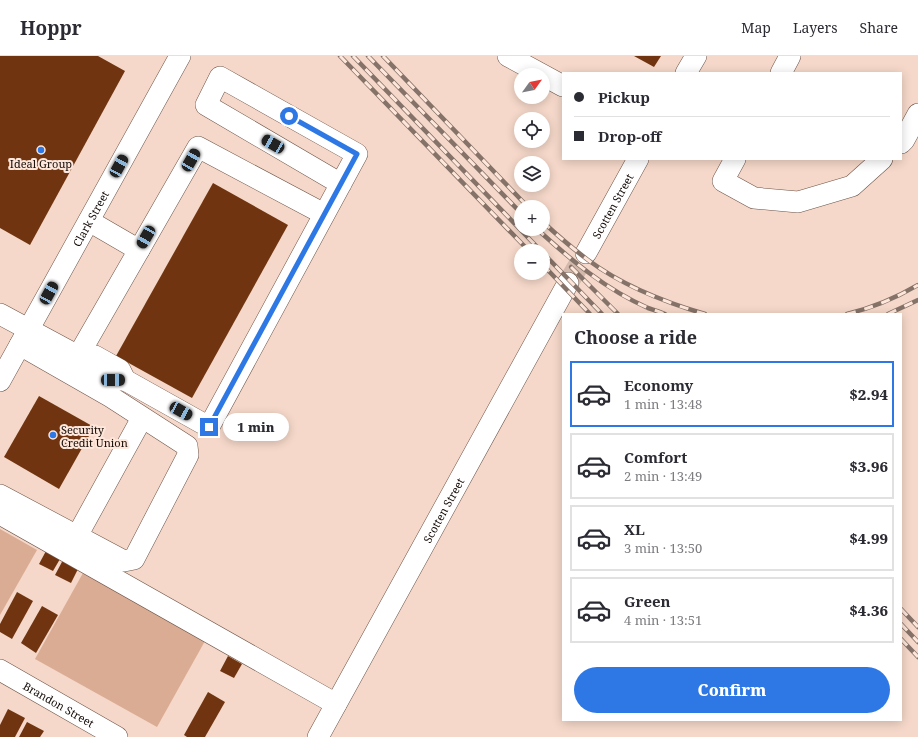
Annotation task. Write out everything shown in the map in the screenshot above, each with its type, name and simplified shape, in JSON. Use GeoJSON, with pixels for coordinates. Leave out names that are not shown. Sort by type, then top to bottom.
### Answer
{"type":"FeatureCollection","features":[{"type":"Feature","properties":{"kind":"street","name":"Clark Street"},"geometry":{"type":"LineString","coordinates":[[0,381],[180,56]]}},
{"type":"Feature","properties":{"kind":"street"},"geometry":{"type":"LineString","coordinates":[[508,56],[562,85]]}},
{"type":"Feature","properties":{"kind":"street"},"geometry":{"type":"LineString","coordinates":[[687,72],[696,56]]}},
{"type":"Feature","properties":{"kind":"street"},"geometry":{"type":"LineString","coordinates":[[782,72],[790,56]]}},
{"type":"Feature","properties":{"kind":"street"},"geometry":{"type":"LineString","coordinates":[[24,338],[78,356],[91,368],[113,380],[125,380],[209,427],[324,214],[341,184],[357,154],[220,76],[206,105],[341,184]]}},
{"type":"Feature","properties":{"kind":"street"},"geometry":{"type":"LineString","coordinates":[[902,142],[918,114]]}},
{"type":"Feature","properties":{"kind":"street"},"geometry":{"type":"LineString","coordinates":[[78,356],[198,147],[324,214]]}},
{"type":"Feature","properties":{"kind":"street","name":"Scotten Street"},"geometry":{"type":"LineString","coordinates":[[586,253],[637,160]]}},
{"type":"Feature","properties":{"kind":"street"},"geometry":{"type":"LineString","coordinates":[[734,160],[723,181],[754,198],[798,202],[852,186],[881,160]]}},
{"type":"Feature","properties":{"kind":"street"},"geometry":{"type":"LineString","coordinates":[[89,222],[139,250]]}},
{"type":"Feature","properties":{"kind":"street","name":"Scotten Street"},"geometry":{"type":"LineString","coordinates":[[318,737],[568,283]]}},
{"type":"Feature","properties":{"kind":"street"},"geometry":{"type":"LineString","coordinates":[[0,314],[24,338],[142,418],[187,446],[188,455],[134,559],[124,561],[0,495]]}},
{"type":"Feature","properties":{"kind":"street"},"geometry":{"type":"LineString","coordinates":[[77,536],[142,418]]}},
{"type":"Feature","properties":{"kind":"street"},"geometry":{"type":"LineString","coordinates":[[0,514],[336,704]]}},
{"type":"Feature","properties":{"kind":"street","name":"Brandon Street"},"geometry":{"type":"LineString","coordinates":[[0,670],[118,737]]}},
{"type":"Feature","properties":{"kind":"shaded area"},"geometry":{"type":"Polygon","coordinates":[[[0,529],[37,550],[0,615],[0,529]]]}},
{"type":"Feature","properties":{"kind":"shaded area"},"geometry":{"type":"Polygon","coordinates":[[[83,573],[205,641],[157,727],[35,659],[83,573]]]}},
{"type":"Feature","properties":{"kind":"building","name":"Ideal Group"},"geometry":{"type":"Polygon","coordinates":[[[0,56],[98,56],[125,71],[30,245],[0,228],[0,56]]]}},
{"type":"Feature","properties":{"kind":"building"},"geometry":{"type":"Polygon","coordinates":[[[634,56],[661,56],[654,67],[634,56]]]}},
{"type":"Feature","properties":{"kind":"building"},"geometry":{"type":"Polygon","coordinates":[[[213,183],[288,225],[192,398],[116,356],[213,183]]]}},
{"type":"Feature","properties":{"kind":"building"},"geometry":{"type":"Polygon","coordinates":[[[39,396],[94,427],[59,489],[4,457],[39,396]]]}},
{"type":"Feature","properties":{"kind":"building"},"geometry":{"type":"Polygon","coordinates":[[[46,551],[60,559],[53,571],[39,564],[46,551]]]}},
{"type":"Feature","properties":{"kind":"building"},"geometry":{"type":"Polygon","coordinates":[[[63,560],[78,569],[71,583],[55,575],[63,560]]]}},
{"type":"Feature","properties":{"kind":"building"},"geometry":{"type":"Polygon","coordinates":[[[17,592],[33,601],[12,639],[0,632],[0,624],[17,592]]]}},
{"type":"Feature","properties":{"kind":"building"},"geometry":{"type":"Polygon","coordinates":[[[42,606],[58,615],[36,653],[21,643],[42,606]]]}},
{"type":"Feature","properties":{"kind":"building"},"geometry":{"type":"Polygon","coordinates":[[[228,656],[242,664],[234,678],[220,671],[228,656]]]}},
{"type":"Feature","properties":{"kind":"building"},"geometry":{"type":"Polygon","coordinates":[[[208,692],[225,702],[205,737],[187,737],[184,735],[208,692]]]}},
{"type":"Feature","properties":{"kind":"building"},"geometry":{"type":"Polygon","coordinates":[[[8,709],[25,718],[15,737],[0,737],[0,725],[8,709]]]}},
{"type":"Feature","properties":{"kind":"building"},"geometry":{"type":"Polygon","coordinates":[[[27,722],[44,731],[40,737],[19,737],[27,722]]]}},
{"type":"Feature","properties":{"kind":"tunnel"},"geometry":{"type":"LineString","coordinates":[[568,283],[586,253]]}},
{"type":"Feature","properties":{"kind":"railway"},"geometry":{"type":"LineString","coordinates":[[340,56],[522,244]]}},
{"type":"Feature","properties":{"kind":"railway"},"geometry":{"type":"LineString","coordinates":[[353,56],[534,244]]}},
{"type":"Feature","properties":{"kind":"railway"},"geometry":{"type":"LineString","coordinates":[[368,56],[514,206]]}},
{"type":"Feature","properties":{"kind":"railway"},"geometry":{"type":"LineString","coordinates":[[383,56],[521,200]]}},
{"type":"Feature","properties":{"kind":"railway"},"geometry":{"type":"LineString","coordinates":[[550,228],[582,255],[615,278],[644,292],[702,313]]}},
{"type":"Feature","properties":{"kind":"railway"},"geometry":{"type":"LineString","coordinates":[[545,236],[576,263],[603,283],[632,300],[662,313]]}},
{"type":"Feature","properties":{"kind":"railway"},"geometry":{"type":"LineString","coordinates":[[550,260],[601,313]]}},
{"type":"Feature","properties":{"kind":"railway"},"geometry":{"type":"LineString","coordinates":[[571,267],[617,313]]}},
{"type":"Feature","properties":{"kind":"railway"},"geometry":{"type":"LineString","coordinates":[[550,272],[589,313]]}},
{"type":"Feature","properties":{"kind":"railway"},"geometry":{"type":"LineString","coordinates":[[851,313],[884,302],[918,285]]}},
{"type":"Feature","properties":{"kind":"railway"},"geometry":{"type":"LineString","coordinates":[[890,313],[918,300]]}},
{"type":"Feature","properties":{"kind":"railway"},"geometry":{"type":"LineString","coordinates":[[902,610],[918,627]]}},
{"type":"Feature","properties":{"kind":"railway"},"geometry":{"type":"LineString","coordinates":[[902,625],[918,642]]}},
{"type":"Feature","properties":{"kind":"railway"},"geometry":{"type":"LineString","coordinates":[[902,640],[918,657]]}},
{"type":"Feature","properties":{"kind":"place","name":"Ideal Group"},"geometry":{"type":"Point","coordinates":[41,150]}},
{"type":"Feature","properties":{"kind":"place","name":"Security Credit Union"},"geometry":{"type":"Point","coordinates":[53,435]}},
{"type":"Feature","properties":{"kind":"route"},"geometry":{"type":"LineString","coordinates":[[209,427],[357,154],[289,116]]}}]}
